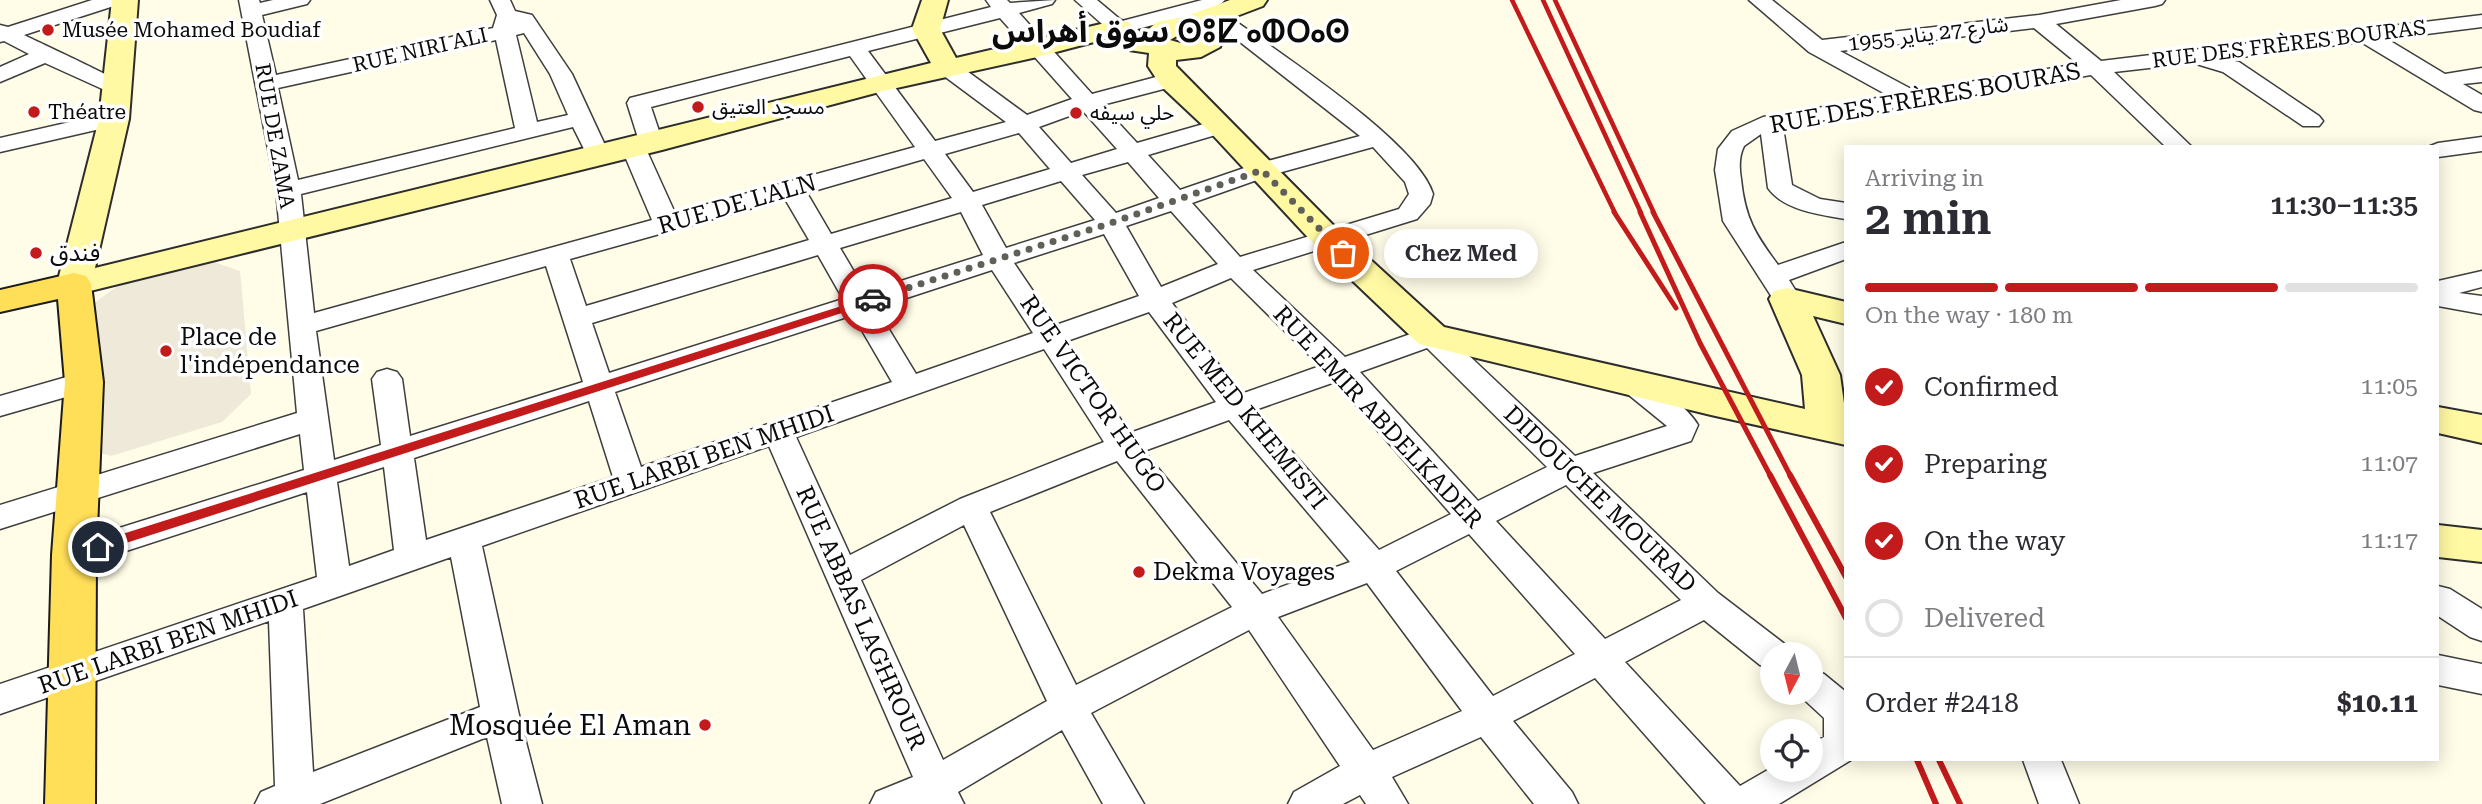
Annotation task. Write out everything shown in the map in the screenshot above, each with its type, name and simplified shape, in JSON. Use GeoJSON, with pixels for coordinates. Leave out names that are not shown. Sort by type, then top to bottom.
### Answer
{"type":"FeatureCollection","features":[{"type":"Feature","properties":{"kind":"main road"},"geometry":{"type":"LineString","coordinates":[[0,301],[74,284],[84,382],[74,555],[69,804]]}},
{"type":"Feature","properties":{"kind":"street"},"geometry":{"type":"LineString","coordinates":[[2,34],[113,0]]}},
{"type":"Feature","properties":{"kind":"street"},"geometry":{"type":"LineString","coordinates":[[125,0],[114,119],[74,284],[598,156],[880,83],[1037,49],[1118,28],[1208,19],[1378,138]]}},
{"type":"Feature","properties":{"kind":"street"},"geometry":{"type":"LineString","coordinates":[[250,5],[300,0]]}},
{"type":"Feature","properties":{"kind":"street"},"geometry":{"type":"LineString","coordinates":[[667,224],[642,145],[638,103],[854,47],[927,10],[1045,0]]}},
{"type":"Feature","properties":{"kind":"street"},"geometry":{"type":"LineString","coordinates":[[1085,0],[1166,63],[1326,237],[1432,336],[1836,429]]}},
{"type":"Feature","properties":{"kind":"street"},"geometry":{"type":"LineString","coordinates":[[1759,0],[1817,47],[1910,98]]}},
{"type":"Feature","properties":{"kind":"street","name":"شارع 27 يناير 1955"},"geometry":{"type":"LineString","coordinates":[[1817,47],[2039,21],[2155,0]]}},
{"type":"Feature","properties":{"kind":"street"},"geometry":{"type":"LineString","coordinates":[[1166,63],[1155,39],[1159,32],[1171,26],[1208,19],[1250,2]]}},
{"type":"Feature","properties":{"kind":"street","name":"RUE DE ZAMA"},"geometry":{"type":"LineString","coordinates":[[250,5],[288,190],[301,326],[335,585]]}},
{"type":"Feature","properties":{"kind":"street","name":"RUE EMIR ABDELKADER"},"geometry":{"type":"LineString","coordinates":[[999,5],[1235,267],[1340,369],[1731,804]]}},
{"type":"Feature","properties":{"kind":"street","name":"RUE MED KHEMISTI"},"geometry":{"type":"LineString","coordinates":[[927,10],[948,68],[1024,124],[1111,223],[1155,300],[1236,408],[1374,567],[1487,717],[1558,804]]}},
{"type":"Feature","properties":{"kind":"street"},"geometry":{"type":"LineString","coordinates":[[527,130],[504,15],[525,19],[561,74],[598,156]]}},
{"type":"Feature","properties":{"kind":"street","name":"RUE NIRI ALI"},"geometry":{"type":"LineString","coordinates":[[267,84],[311,74],[504,15]]}},
{"type":"Feature","properties":{"kind":"street"},"geometry":{"type":"LineString","coordinates":[[1166,63],[1208,19]]}},
{"type":"Feature","properties":{"kind":"street"},"geometry":{"type":"LineString","coordinates":[[2039,21],[2096,68],[2178,145]]}},
{"type":"Feature","properties":{"kind":"street","name":"RUE DES FRÈRES BOURAS"},"geometry":{"type":"LineString","coordinates":[[1836,429],[1821,375],[1781,288],[1738,226],[1733,212],[1726,154],[1734,140],[1744,131],[1771,122],[2096,68],[2482,21]]}},
{"type":"Feature","properties":{"kind":"street"},"geometry":{"type":"LineString","coordinates":[[2,34],[117,87]]}},
{"type":"Feature","properties":{"kind":"street"},"geometry":{"type":"LineString","coordinates":[[2363,34],[2482,105]]}},
{"type":"Feature","properties":{"kind":"street","name":"RUE VICTOR HUGO"},"geometry":{"type":"LineString","coordinates":[[854,47],[968,202],[999,258],[1123,447],[1255,611],[1388,804]]}},
{"type":"Feature","properties":{"kind":"street"},"geometry":{"type":"LineString","coordinates":[[0,75],[46,55]]}},
{"type":"Feature","properties":{"kind":"street"},"geometry":{"type":"LineString","coordinates":[[2190,55],[2231,67],[2311,121]]}},
{"type":"Feature","properties":{"kind":"street","name":"RUE DE L'ALN"},"geometry":{"type":"LineString","coordinates":[[301,326],[1024,124],[1086,102],[1166,63]]}},
{"type":"Feature","properties":{"kind":"street"},"geometry":{"type":"LineString","coordinates":[[2441,80],[2482,75]]}},
{"type":"Feature","properties":{"kind":"street"},"geometry":{"type":"LineString","coordinates":[[288,190],[583,118]]}},
{"type":"Feature","properties":{"kind":"street"},"geometry":{"type":"LineString","coordinates":[[0,145],[114,119]]}},
{"type":"Feature","properties":{"kind":"street"},"geometry":{"type":"LineString","coordinates":[[1771,122],[1780,188],[1794,198],[1818,207],[1844,211]]}},
{"type":"Feature","properties":{"kind":"street"},"geometry":{"type":"LineString","coordinates":[[577,318],[1222,126]]}},
{"type":"Feature","properties":{"kind":"street"},"geometry":{"type":"LineString","coordinates":[[74,555],[1111,223],[1262,170],[1378,138]]}},
{"type":"Feature","properties":{"kind":"street","name":"RUE LARBI BEN MHIDI"},"geometry":{"type":"LineString","coordinates":[[0,699],[909,387],[1155,300],[1235,267],[1408,214],[1421,194],[1417,180],[1378,138]]}},
{"type":"Feature","properties":{"kind":"street"},"geometry":{"type":"LineString","coordinates":[[2439,150],[2482,144]]}},
{"type":"Feature","properties":{"kind":"street"},"geometry":{"type":"LineString","coordinates":[[792,189],[909,387]]}},
{"type":"Feature","properties":{"kind":"street"},"geometry":{"type":"LineString","coordinates":[[1781,288],[1844,251]]}},
{"type":"Feature","properties":{"kind":"street"},"geometry":{"type":"LineString","coordinates":[[556,256],[630,482]]}},
{"type":"Feature","properties":{"kind":"street"},"geometry":{"type":"LineString","coordinates":[[2439,289],[2482,279]]}},
{"type":"Feature","properties":{"kind":"street"},"geometry":{"type":"LineString","coordinates":[[1781,288],[1844,312]]}},
{"type":"Feature","properties":{"kind":"street"},"geometry":{"type":"LineString","coordinates":[[2439,298],[2482,305]]}},
{"type":"Feature","properties":{"kind":"street"},"geometry":{"type":"LineString","coordinates":[[842,575],[971,507],[1123,447],[1432,336]]}},
{"type":"Feature","properties":{"kind":"street","name":"DIDOUCHE MOURAD"},"geometry":{"type":"LineString","coordinates":[[1432,336],[1706,603],[1760,645]]}},
{"type":"Feature","properties":{"kind":"street"},"geometry":{"type":"LineString","coordinates":[[387,379],[412,558]]}},
{"type":"Feature","properties":{"kind":"street"},"geometry":{"type":"LineString","coordinates":[[0,406],[84,382]]}},
{"type":"Feature","properties":{"kind":"street"},"geometry":{"type":"LineString","coordinates":[[890,804],[939,794],[1068,707],[1255,611],[1374,567],[1571,469],[1680,433],[1683,425],[1678,417],[1634,384]]}},
{"type":"Feature","properties":{"kind":"street"},"geometry":{"type":"LineString","coordinates":[[0,517],[313,419]]}},
{"type":"Feature","properties":{"kind":"street"},"geometry":{"type":"LineString","coordinates":[[2439,420],[2482,429]]}},
{"type":"Feature","properties":{"kind":"street","name":"RUE ABBAS LAGHROUR"},"geometry":{"type":"LineString","coordinates":[[778,432],[939,794]]}},
{"type":"Feature","properties":{"kind":"street"},"geometry":{"type":"LineString","coordinates":[[971,507],[1068,707],[1124,804]]}},
{"type":"Feature","properties":{"kind":"street"},"geometry":{"type":"LineString","coordinates":[[464,540],[500,715],[522,804]]}},
{"type":"Feature","properties":{"kind":"street"},"geometry":{"type":"LineString","coordinates":[[2439,541],[2482,547]]}},
{"type":"Feature","properties":{"kind":"street"},"geometry":{"type":"LineString","coordinates":[[2439,600],[2482,627]]}},
{"type":"Feature","properties":{"kind":"street"},"geometry":{"type":"LineString","coordinates":[[285,602],[289,801],[500,715]]}},
{"type":"Feature","properties":{"kind":"street"},"geometry":{"type":"LineString","coordinates":[[1308,804],[1366,771],[1487,717],[1706,603]]}},
{"type":"Feature","properties":{"kind":"street"},"geometry":{"type":"LineString","coordinates":[[2439,670],[2482,679]]}},
{"type":"Feature","properties":{"kind":"street"},"geometry":{"type":"LineString","coordinates":[[1824,695],[1836,704],[1844,720]]}},
{"type":"Feature","properties":{"kind":"street"},"geometry":{"type":"LineString","coordinates":[[1826,755],[1844,727]]}},
{"type":"Feature","properties":{"kind":"street"},"geometry":{"type":"LineString","coordinates":[[2042,761],[2059,804]]}},
{"type":"Feature","properties":{"kind":"street"},"geometry":{"type":"LineString","coordinates":[[1745,804],[1781,782]]}},
{"type":"Feature","properties":{"kind":"shaded area","name":"Place de l'indépendance"},"geometry":{"type":"Polygon","coordinates":[[[211,261],[240,271],[251,394],[222,422],[111,456],[76,446],[89,307],[119,285],[211,261]]]}},
{"type":"Feature","properties":{"kind":"railway"},"geometry":{"type":"LineString","coordinates":[[1512,0],[1615,213]]}},
{"type":"Feature","properties":{"kind":"railway"},"geometry":{"type":"LineString","coordinates":[[1543,0],[1641,213]]}},
{"type":"Feature","properties":{"kind":"railway"},"geometry":{"type":"LineString","coordinates":[[1555,0],[1654,213]]}},
{"type":"Feature","properties":{"kind":"railway"},"geometry":{"type":"LineString","coordinates":[[1614,212],[1676,308]]}},
{"type":"Feature","properties":{"kind":"railway"},"geometry":{"type":"LineString","coordinates":[[1640,212],[1700,343],[1771,477]]}},
{"type":"Feature","properties":{"kind":"railway"},"geometry":{"type":"LineString","coordinates":[[1653,212],[1791,477]]}},
{"type":"Feature","properties":{"kind":"railway"},"geometry":{"type":"LineString","coordinates":[[1770,475],[1844,614]]}},
{"type":"Feature","properties":{"kind":"railway"},"geometry":{"type":"LineString","coordinates":[[1790,475],[1844,573]]}},
{"type":"Feature","properties":{"kind":"railway"},"geometry":{"type":"LineString","coordinates":[[1917,761],[1936,804]]}},
{"type":"Feature","properties":{"kind":"railway"},"geometry":{"type":"LineString","coordinates":[[1939,761],[1960,804]]}},
{"type":"Feature","properties":{"kind":"way so far"},"geometry":{"type":"LineString","coordinates":[[873,299],[1111,223],[1262,170],[1343,253]]}},
{"type":"Feature","properties":{"kind":"place","name":"Musée Mohamed Boudiaf"},"geometry":{"type":"Point","coordinates":[48,30]}},
{"type":"Feature","properties":{"kind":"place","name":"مسجد العتيق"},"geometry":{"type":"Point","coordinates":[698,107]}},
{"type":"Feature","properties":{"kind":"place","name":"Théatre"},"geometry":{"type":"Point","coordinates":[34,112]}},
{"type":"Feature","properties":{"kind":"place","name":"حلي سيفه"},"geometry":{"type":"Point","coordinates":[1076,113]}},
{"type":"Feature","properties":{"kind":"place","name":"فندق"},"geometry":{"type":"Point","coordinates":[36,253]}},
{"type":"Feature","properties":{"kind":"place","name":"Chez Med"},"geometry":{"type":"Point","coordinates":[1343,253]}},
{"type":"Feature","properties":{"kind":"place","name":"Place de l'indépendance"},"geometry":{"type":"Point","coordinates":[166,351]}},
{"type":"Feature","properties":{"kind":"place","name":"Dekma Voyages"},"geometry":{"type":"Point","coordinates":[1139,572]}},
{"type":"Feature","properties":{"kind":"place","name":"Mosquée El Aman"},"geometry":{"type":"Point","coordinates":[705,725]}},
{"type":"Feature","properties":{"kind":"district","name":"سوق أهراس ⵙⵓⵇ ⴰⵀⵔⴰⵙ"},"geometry":{"type":"Point","coordinates":[1171,31]}},
{"type":"Feature","properties":{"kind":"route"},"geometry":{"type":"LineString","coordinates":[[98,547],[873,299]]}}]}
